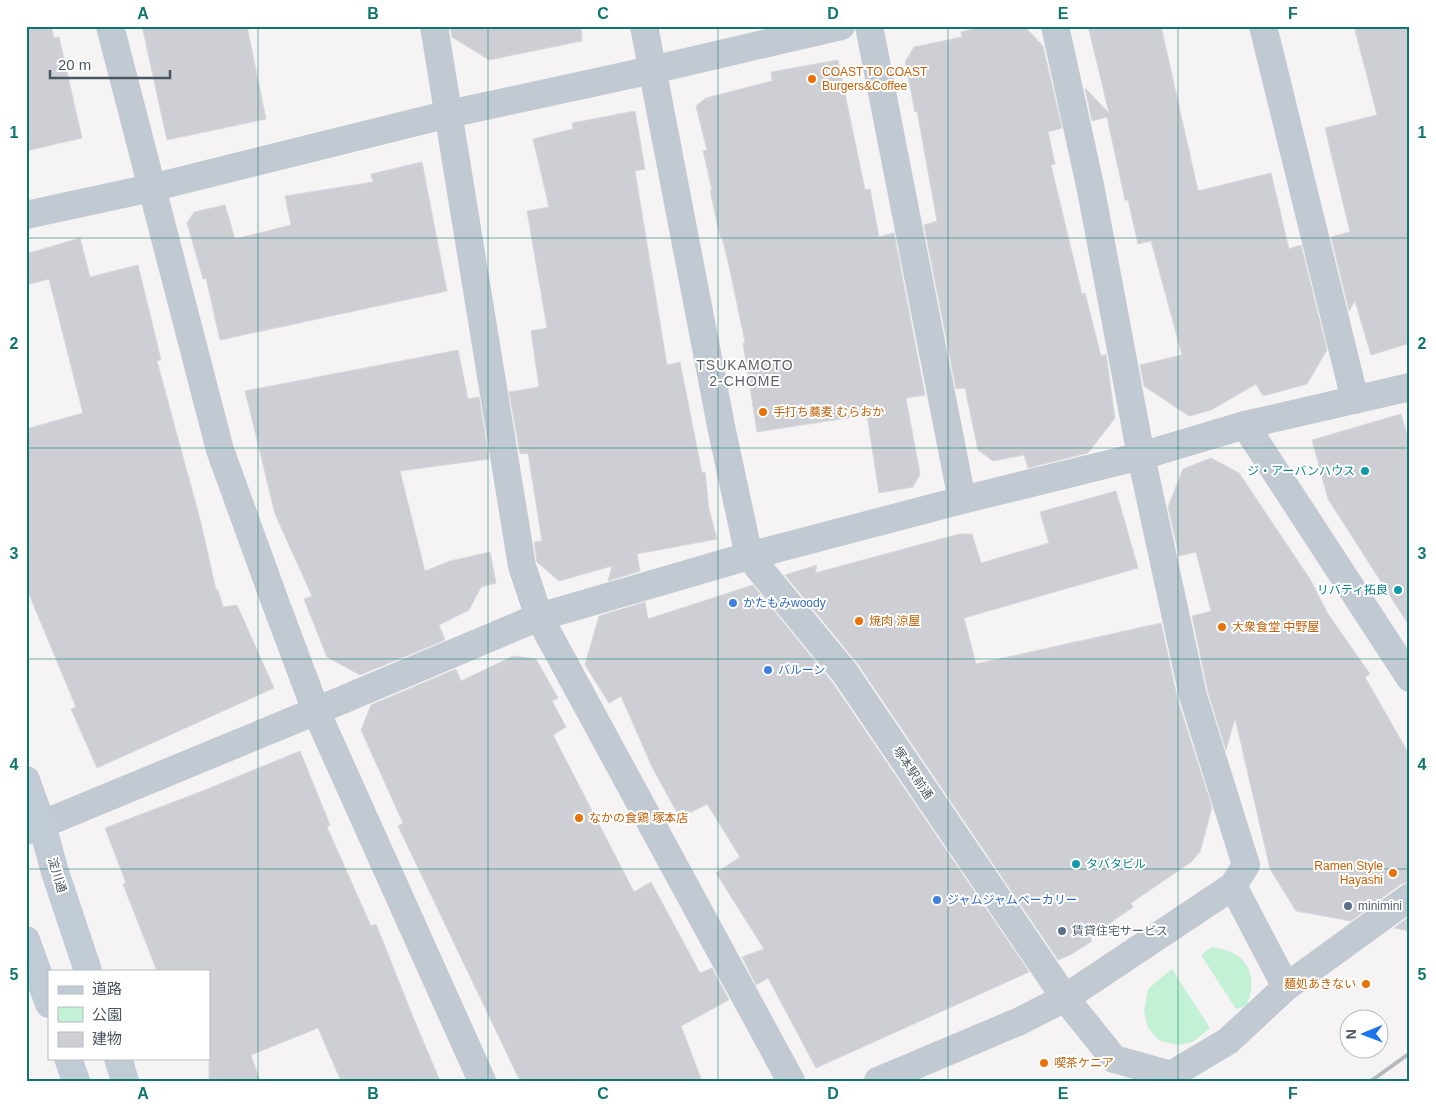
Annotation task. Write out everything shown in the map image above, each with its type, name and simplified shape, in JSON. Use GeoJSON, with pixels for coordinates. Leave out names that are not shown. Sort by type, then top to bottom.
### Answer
{"type":"FeatureCollection","features":[{"type":"Feature","properties":{"kind":"street"},"geometry":{"type":"LineString","coordinates":[[110,26],[220,450],[316,711],[482,1081]]}},
{"type":"Feature","properties":{"kind":"street"},"geometry":{"type":"LineString","coordinates":[[434,26],[522,566],[539,616],[791,1081]]}},
{"type":"Feature","properties":{"kind":"street"},"geometry":{"type":"LineString","coordinates":[[644,26],[722,431],[749,556]]}},
{"type":"Feature","properties":{"kind":"street"},"geometry":{"type":"LineString","coordinates":[[26,215],[151,188],[448,114],[652,70],[841,26]]}},
{"type":"Feature","properties":{"kind":"street"},"geometry":{"type":"LineString","coordinates":[[869,26],[962,500]]}},
{"type":"Feature","properties":{"kind":"street"},"geometry":{"type":"LineString","coordinates":[[878,1081],[1020,1021],[1066,998],[1233,886],[1246,866],[1193,696],[1141,456],[1091,190],[1055,26]]}},
{"type":"Feature","properties":{"kind":"street"},"geometry":{"type":"LineString","coordinates":[[1264,26],[1355,400]]}},
{"type":"Feature","properties":{"kind":"street"},"geometry":{"type":"LineString","coordinates":[[34,828],[539,616],[749,556],[962,500],[1141,456],[1245,426],[1410,387]]}},
{"type":"Feature","properties":{"kind":"street"},"geometry":{"type":"LineString","coordinates":[[1245,426],[1410,678]]}},
{"type":"Feature","properties":{"kind":"street","name":"塚本駅前通"},"geometry":{"type":"LineString","coordinates":[[749,556],[845,673],[1066,998],[1114,1059],[1169,1078]]}},
{"type":"Feature","properties":{"kind":"street","name":"淀川通"},"geometry":{"type":"LineString","coordinates":[[26,780],[34,828],[55,872],[88,970]]}},
{"type":"Feature","properties":{"kind":"street"},"geometry":{"type":"LineString","coordinates":[[1233,886],[1286,987]]}},
{"type":"Feature","properties":{"kind":"street"},"geometry":{"type":"LineString","coordinates":[[1169,1078],[1228,1041],[1286,987],[1410,897]]}},
{"type":"Feature","properties":{"kind":"street"},"geometry":{"type":"LineString","coordinates":[[26,940],[48,1001]]}},
{"type":"Feature","properties":{"kind":"street"},"geometry":{"type":"LineString","coordinates":[[69,1060],[76,1081]]}},
{"type":"Feature","properties":{"kind":"street"},"geometry":{"type":"LineString","coordinates":[[119,1060],[125,1081]]}},
{"type":"Feature","properties":{"kind":"green space"},"geometry":{"type":"Polygon","coordinates":[[[1212,947],[1234,954],[1247,966],[1251,983],[1247,1005],[1236,1009],[1201,955],[1212,947]]]}},
{"type":"Feature","properties":{"kind":"green space"},"geometry":{"type":"Polygon","coordinates":[[[1172,969],[1210,1028],[1193,1042],[1178,1045],[1160,1041],[1148,1028],[1144,1011],[1148,989],[1172,969]]]}},
{"type":"Feature","properties":{"kind":"building"},"geometry":{"type":"Polygon","coordinates":[[[26,26],[51,26],[54,38],[59,37],[82,138],[26,151],[26,26]]]}},
{"type":"Feature","properties":{"kind":"building"},"geometry":{"type":"Polygon","coordinates":[[[142,26],[247,26],[266,119],[167,140],[142,26]]]}},
{"type":"Feature","properties":{"kind":"building"},"geometry":{"type":"Polygon","coordinates":[[[450,26],[581,26],[582,41],[489,60],[452,37],[450,26]]]}},
{"type":"Feature","properties":{"kind":"building"},"geometry":{"type":"Polygon","coordinates":[[[985,26],[1024,26],[1043,46],[1062,128],[1048,132],[1055,164],[1051,165],[1082,294],[1085,293],[1101,356],[1106,354],[1115,418],[1088,453],[1028,468],[1024,455],[993,461],[978,450],[965,388],[956,389],[924,225],[937,221],[917,111],[915,112],[905,62],[914,47],[962,37],[961,32],[985,26]]]}},
{"type":"Feature","properties":{"kind":"building"},"geometry":{"type":"Polygon","coordinates":[[[1088,26],[1161,26],[1198,191],[1271,173],[1289,249],[1301,245],[1327,350],[1307,384],[1263,396],[1256,384],[1211,410],[1189,416],[1144,386],[1140,365],[1182,355],[1151,241],[1138,244],[1128,200],[1125,200],[1107,117],[1092,121],[1085,88],[1109,113],[1088,26]]]}},
{"type":"Feature","properties":{"kind":"building"},"geometry":{"type":"Polygon","coordinates":[[[1354,26],[1410,26],[1410,343],[1371,355],[1355,301],[1349,311],[1331,237],[1350,232],[1325,128],[1377,115],[1354,26]]]}},
{"type":"Feature","properties":{"kind":"building"},"geometry":{"type":"Polygon","coordinates":[[[838,60],[865,190],[870,189],[879,237],[894,233],[925,395],[906,398],[920,474],[913,487],[879,493],[867,415],[757,432],[743,343],[745,342],[710,190],[712,190],[703,151],[707,150],[696,106],[706,98],[772,81],[771,72],[838,60]]]}},
{"type":"Feature","properties":{"kind":"building"},"geometry":{"type":"Polygon","coordinates":[[[635,111],[645,169],[635,171],[667,365],[680,362],[702,473],[705,472],[709,509],[717,539],[637,554],[640,571],[608,581],[612,566],[559,581],[537,562],[534,542],[542,541],[528,453],[520,454],[509,392],[539,387],[531,331],[547,328],[527,211],[549,207],[533,139],[573,129],[572,123],[635,111]]]}},
{"type":"Feature","properties":{"kind":"building"},"geometry":{"type":"Polygon","coordinates":[[[422,162],[447,291],[220,340],[206,278],[203,279],[187,223],[194,212],[225,205],[235,239],[291,225],[285,196],[373,182],[371,174],[422,162]]]}},
{"type":"Feature","properties":{"kind":"building"},"geometry":{"type":"Polygon","coordinates":[[[80,238],[90,277],[138,265],[161,360],[157,361],[201,523],[216,590],[218,590],[223,607],[237,605],[274,688],[97,768],[71,709],[76,707],[26,587],[26,429],[83,413],[49,279],[26,285],[26,254],[80,238]]]}},
{"type":"Feature","properties":{"kind":"building"},"geometry":{"type":"Polygon","coordinates":[[[458,350],[468,399],[479,397],[489,459],[400,471],[425,571],[450,561],[490,552],[496,583],[481,587],[469,610],[439,625],[445,640],[360,675],[327,657],[304,599],[312,596],[275,514],[245,391],[458,350]]]}},
{"type":"Feature","properties":{"kind":"building","name":"ジ・アーバンハウス"},"geometry":{"type":"Polygon","coordinates":[[[1401,414],[1410,445],[1410,627],[1328,499],[1312,440],[1401,414]]]}},
{"type":"Feature","properties":{"kind":"building"},"geometry":{"type":"Polygon","coordinates":[[[1211,458],[1239,473],[1310,579],[1328,614],[1370,674],[1365,677],[1410,756],[1410,882],[1401,884],[1351,921],[1296,911],[1270,869],[1235,718],[1226,750],[1208,692],[1192,616],[1211,611],[1196,552],[1179,556],[1168,507],[1183,469],[1211,458]]]}},
{"type":"Feature","properties":{"kind":"building"},"geometry":{"type":"Polygon","coordinates":[[[1116,491],[1138,568],[964,618],[976,664],[1161,623],[1178,701],[1212,807],[1200,852],[1191,862],[1131,903],[1133,907],[1090,937],[1092,941],[1072,954],[1058,960],[858,664],[785,575],[817,565],[815,573],[959,534],[972,534],[981,563],[1049,543],[1040,512],[1116,491]]]}},
{"type":"Feature","properties":{"kind":"building"},"geometry":{"type":"Polygon","coordinates":[[[753,585],[832,682],[1029,972],[816,1068],[768,978],[756,985],[742,957],[764,949],[716,873],[740,857],[707,804],[680,818],[652,767],[621,696],[609,703],[585,665],[599,616],[645,602],[648,619],[753,585]]]}},
{"type":"Feature","properties":{"kind":"building"},"geometry":{"type":"Polygon","coordinates":[[[513,656],[536,659],[558,698],[552,701],[566,727],[553,735],[634,892],[651,882],[700,973],[712,968],[729,1000],[681,1026],[702,1081],[520,1081],[398,826],[403,823],[361,730],[371,705],[456,669],[461,681],[513,656]]]}},
{"type":"Feature","properties":{"kind":"building"},"geometry":{"type":"Polygon","coordinates":[[[300,751],[330,825],[327,827],[371,926],[376,924],[440,1081],[341,1081],[318,1028],[251,1055],[260,1081],[209,1081],[210,970],[157,970],[123,884],[126,883],[105,828],[300,751]]]}},
{"type":"Feature","properties":{"kind":"building"},"geometry":{"type":"Polygon","coordinates":[[[1410,916],[1410,931],[1394,928],[1410,916]]]}},
{"type":"Feature","properties":{"kind":"railway"},"geometry":{"type":"LineString","coordinates":[[1371,1081],[1410,1053]]}},
{"type":"Feature","properties":{"kind":"place","name":"COAST TO COAST Burgers&Coffee"},"geometry":{"type":"Point","coordinates":[812,79]}},
{"type":"Feature","properties":{"kind":"place","name":"手打ち蕎麦 むらおか"},"geometry":{"type":"Point","coordinates":[763,412]}},
{"type":"Feature","properties":{"kind":"place","name":"ジ・アーバンハウス"},"geometry":{"type":"Point","coordinates":[1365,471]}},
{"type":"Feature","properties":{"kind":"place","name":"リバティ拓良"},"geometry":{"type":"Point","coordinates":[1398,590]}},
{"type":"Feature","properties":{"kind":"place","name":"かたもみwoody"},"geometry":{"type":"Point","coordinates":[733,603]}},
{"type":"Feature","properties":{"kind":"place","name":"焼肉 涼屋"},"geometry":{"type":"Point","coordinates":[859,621]}},
{"type":"Feature","properties":{"kind":"place","name":"大衆食堂 中野屋"},"geometry":{"type":"Point","coordinates":[1222,627]}},
{"type":"Feature","properties":{"kind":"place","name":"バルーン"},"geometry":{"type":"Point","coordinates":[768,670]}},
{"type":"Feature","properties":{"kind":"place","name":"なかの食鶏 塚本店"},"geometry":{"type":"Point","coordinates":[579,818]}},
{"type":"Feature","properties":{"kind":"place","name":"タバタビル"},"geometry":{"type":"Point","coordinates":[1076,864]}},
{"type":"Feature","properties":{"kind":"place","name":"Ramen Style Hayashi"},"geometry":{"type":"Point","coordinates":[1393,873]}},
{"type":"Feature","properties":{"kind":"place","name":"ジャムジャムベーカリー"},"geometry":{"type":"Point","coordinates":[937,900]}},
{"type":"Feature","properties":{"kind":"place","name":"minimini"},"geometry":{"type":"Point","coordinates":[1348,906]}},
{"type":"Feature","properties":{"kind":"place","name":"賃貸住宅サービス"},"geometry":{"type":"Point","coordinates":[1062,931]}},
{"type":"Feature","properties":{"kind":"place","name":"麺処あきない"},"geometry":{"type":"Point","coordinates":[1366,984]}},
{"type":"Feature","properties":{"kind":"place","name":"喫茶ケニア"},"geometry":{"type":"Point","coordinates":[1044,1063]}},
{"type":"Feature","properties":{"kind":"district","name":"TSUKAMOTO 2-CHOME"},"geometry":{"type":"Point","coordinates":[745,374]}}]}
